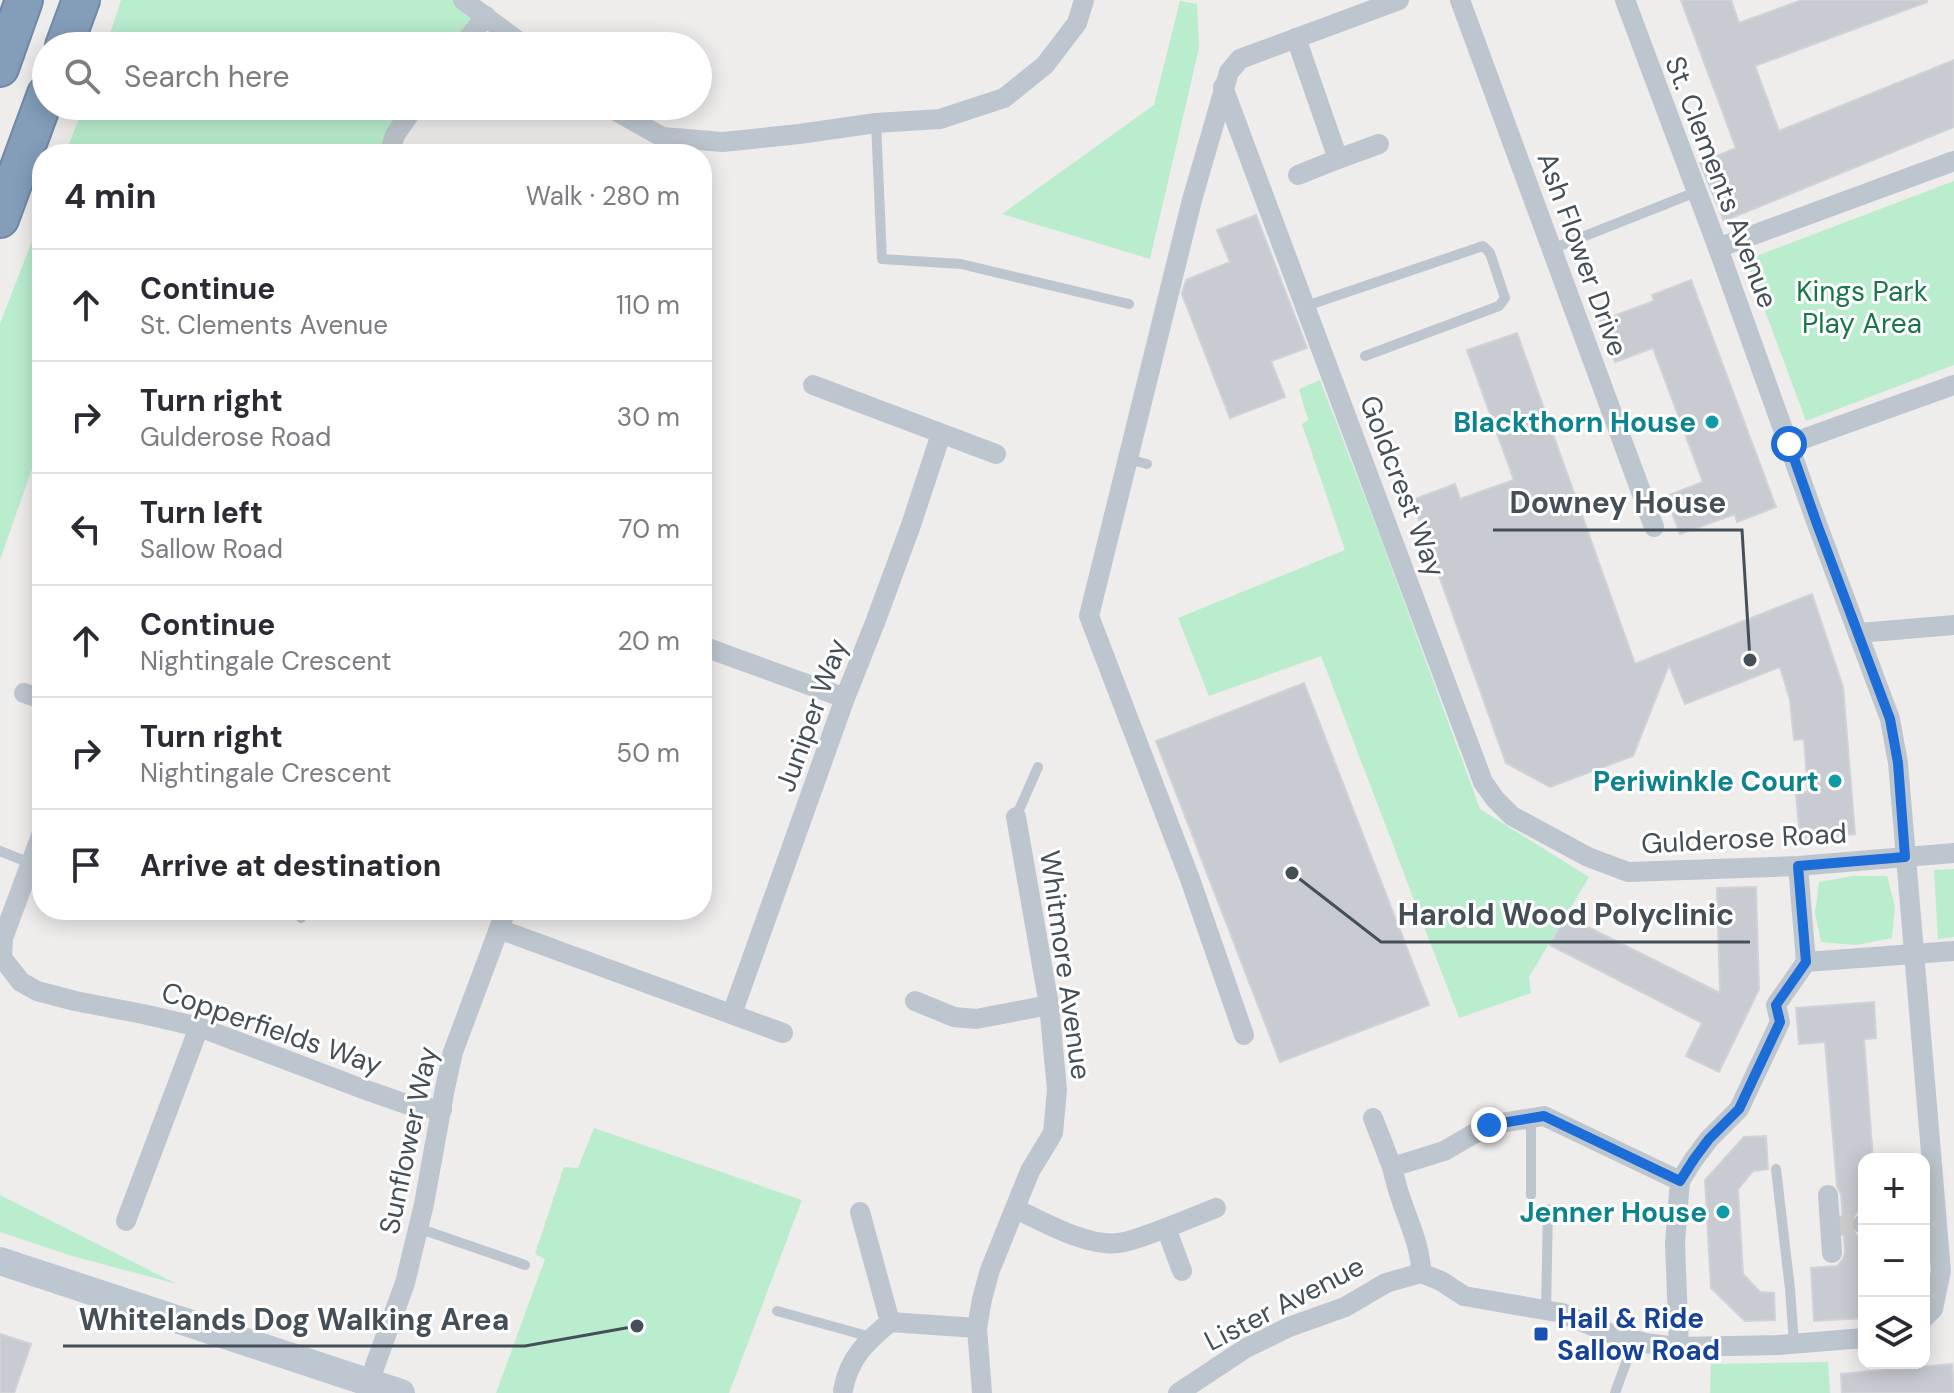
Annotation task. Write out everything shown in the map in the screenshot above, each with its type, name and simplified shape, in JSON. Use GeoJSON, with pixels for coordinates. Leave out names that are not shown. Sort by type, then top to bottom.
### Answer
{"type":"FeatureCollection","features":[{"type":"Feature","properties":{"kind":"highway"},"geometry":{"type":"LineString","coordinates":[[0,68],[24,0]]}},
{"type":"Feature","properties":{"kind":"highway"},"geometry":{"type":"LineString","coordinates":[[69,32],[81,0]]}},
{"type":"Feature","properties":{"kind":"highway"},"geometry":{"type":"LineString","coordinates":[[0,219],[36,120]]}},
{"type":"Feature","properties":{"kind":"street"},"geometry":{"type":"LineString","coordinates":[[463,0],[507,32]]}},
{"type":"Feature","properties":{"kind":"street"},"geometry":{"type":"LineString","coordinates":[[632,120],[662,137],[723,142],[876,123],[940,119],[1004,98],[1045,65],[1077,23],[1084,0]]}},
{"type":"Feature","properties":{"kind":"street"},"geometry":{"type":"LineString","coordinates":[[1244,1035],[1190,879],[1089,616],[1137,461],[1192,200],[1229,72],[1240,59],[1399,0]]}},
{"type":"Feature","properties":{"kind":"street","name":"Ash Flower Drive"},"geometry":{"type":"LineString","coordinates":[[1460,0],[1654,527]]}},
{"type":"Feature","properties":{"kind":"street","name":"St. Clements Avenue"},"geometry":{"type":"LineString","coordinates":[[1625,0],[1890,719],[1898,763],[1925,1153]]}},
{"type":"Feature","properties":{"kind":"street"},"geometry":{"type":"LineString","coordinates":[[473,32],[486,16]]}},
{"type":"Feature","properties":{"kind":"street"},"geometry":{"type":"LineString","coordinates":[[1296,38],[1338,159]]}},
{"type":"Feature","properties":{"kind":"street","name":"Goldcrest Way"},"geometry":{"type":"LineString","coordinates":[[1223,87],[1483,782],[1512,816],[1588,857]]}},
{"type":"Feature","properties":{"kind":"street"},"geometry":{"type":"LineString","coordinates":[[392,144],[405,120]]}},
{"type":"Feature","properties":{"kind":"street"},"geometry":{"type":"LineString","coordinates":[[1298,175],[1379,144]]}},
{"type":"Feature","properties":{"kind":"street"},"geometry":{"type":"LineString","coordinates":[[1718,248],[1954,161]]}},
{"type":"Feature","properties":{"kind":"street"},"geometry":{"type":"LineString","coordinates":[[813,385],[996,454]]}},
{"type":"Feature","properties":{"kind":"street"},"geometry":{"type":"LineString","coordinates":[[1789,444],[1954,385]]}},
{"type":"Feature","properties":{"kind":"street","name":"Juniper Way"},"geometry":{"type":"LineString","coordinates":[[732,1014],[845,698],[911,525],[941,434]]}},
{"type":"Feature","properties":{"kind":"street"},"geometry":{"type":"LineString","coordinates":[[1859,633],[1954,625]]}},
{"type":"Feature","properties":{"kind":"street"},"geometry":{"type":"LineString","coordinates":[[712,650],[845,698]]}},
{"type":"Feature","properties":{"kind":"street","name":"Whitmore Avenue"},"geometry":{"type":"LineString","coordinates":[[982,1393],[977,1328],[990,1270],[1030,1171],[1053,1133],[1057,1090],[1049,1005],[1016,817]]}},
{"type":"Feature","properties":{"kind":"street","name":"Gulderose Road"},"geometry":{"type":"LineString","coordinates":[[1588,857],[1628,872],[1798,866],[1954,853]]}},
{"type":"Feature","properties":{"kind":"street","name":"Copperfields Way"},"geometry":{"type":"LineString","coordinates":[[32,858],[3,938],[1,959],[21,982],[37,991],[75,1001],[199,1027],[378,1095],[409,1105],[442,1110]]}},
{"type":"Feature","properties":{"kind":"street"},"geometry":{"type":"LineString","coordinates":[[1679,1347],[1675,1243],[1680,1181],[1709,1139],[1739,1109],[1780,1022],[1776,1005],[1806,962],[1798,866]]}},
{"type":"Feature","properties":{"kind":"street"},"geometry":{"type":"LineString","coordinates":[[502,920],[783,1033]]}},
{"type":"Feature","properties":{"kind":"street","name":"Sunflower Way"},"geometry":{"type":"LineString","coordinates":[[369,1382],[405,1283],[453,1052],[502,920]]}},
{"type":"Feature","properties":{"kind":"street"},"geometry":{"type":"LineString","coordinates":[[1806,962],[1954,951]]}},
{"type":"Feature","properties":{"kind":"street"},"geometry":{"type":"LineString","coordinates":[[915,1001],[954,1017],[976,1019],[1049,1005]]}},
{"type":"Feature","properties":{"kind":"street"},"geometry":{"type":"LineString","coordinates":[[126,1221],[199,1027]]}},
{"type":"Feature","properties":{"kind":"street"},"geometry":{"type":"LineString","coordinates":[[1392,1167],[1444,1151],[1489,1125],[1544,1116],[1680,1181]]}},
{"type":"Feature","properties":{"kind":"street"},"geometry":{"type":"LineString","coordinates":[[1373,1118],[1416,1240],[1421,1273],[1464,1296],[1562,1313],[1634,1341],[1679,1347],[1858,1338]]}},
{"type":"Feature","properties":{"kind":"street"},"geometry":{"type":"LineString","coordinates":[[1828,1195],[1832,1253]]}},
{"type":"Feature","properties":{"kind":"street"},"geometry":{"type":"LineString","coordinates":[[1016,1209],[1072,1234],[1097,1242],[1121,1243],[1216,1208]]}},
{"type":"Feature","properties":{"kind":"street"},"geometry":{"type":"LineString","coordinates":[[860,1212],[890,1322]]}},
{"type":"Feature","properties":{"kind":"street","name":"St. Clements Avenue"},"geometry":{"type":"LineString","coordinates":[[1930,1219],[1948,1271],[1930,1312]]}},
{"type":"Feature","properties":{"kind":"street"},"geometry":{"type":"LineString","coordinates":[[1166,1228],[1182,1271]]}},
{"type":"Feature","properties":{"kind":"street"},"geometry":{"type":"LineString","coordinates":[[0,1261],[401,1393]]}},
{"type":"Feature","properties":{"kind":"street","name":"Lister Avenue"},"geometry":{"type":"LineString","coordinates":[[1178,1393],[1256,1343],[1289,1327],[1345,1307],[1386,1283],[1421,1273]]}},
{"type":"Feature","properties":{"kind":"street"},"geometry":{"type":"LineString","coordinates":[[843,1390],[846,1372],[871,1337],[890,1322],[977,1328]]}},
{"type":"Feature","properties":{"kind":"lane"},"geometry":{"type":"LineString","coordinates":[[876,123],[882,259],[961,264],[1129,304]]}},
{"type":"Feature","properties":{"kind":"lane"},"geometry":{"type":"LineString","coordinates":[[1552,249],[1696,192]]}},
{"type":"Feature","properties":{"kind":"lane"},"geometry":{"type":"LineString","coordinates":[[1306,306],[1483,246],[1490,253],[1505,298],[1499,306],[1365,356]]}},
{"type":"Feature","properties":{"kind":"lane"},"geometry":{"type":"LineString","coordinates":[[1016,817],[1038,767]]}},
{"type":"Feature","properties":{"kind":"lane"},"geometry":{"type":"LineString","coordinates":[[0,851],[30,863]]}},
{"type":"Feature","properties":{"kind":"lane"},"geometry":{"type":"LineString","coordinates":[[1531,1117],[1531,1195]]}},
{"type":"Feature","properties":{"kind":"lane"},"geometry":{"type":"LineString","coordinates":[[1776,1169],[1790,1289],[1786,1344]]}},
{"type":"Feature","properties":{"kind":"lane"},"geometry":{"type":"LineString","coordinates":[[1546,1310],[1548,1209]]}},
{"type":"Feature","properties":{"kind":"lane"},"geometry":{"type":"LineString","coordinates":[[418,1228],[525,1265]]}},
{"type":"Feature","properties":{"kind":"lane"},"geometry":{"type":"LineString","coordinates":[[777,1311],[871,1337]]}},
{"type":"Feature","properties":{"kind":"lane"},"geometry":{"type":"LineString","coordinates":[[1615,1393],[1634,1341]]}},
{"type":"Feature","properties":{"kind":"green space"},"geometry":{"type":"Polygon","coordinates":[[[121,0],[463,0],[486,16],[473,32],[111,32],[121,0]]]}},
{"type":"Feature","properties":{"kind":"green space"},"geometry":{"type":"Polygon","coordinates":[[[1180,1],[1197,4],[1199,48],[1150,259],[1002,214],[1154,105],[1180,1]]]}},
{"type":"Feature","properties":{"kind":"green space"},"geometry":{"type":"Polygon","coordinates":[[[78,120],[407,120],[394,144],[69,144],[78,120]]]}},
{"type":"Feature","properties":{"kind":"green space","name":"Kings Park Play Area"},"geometry":{"type":"Polygon","coordinates":[[[1954,181],[1954,365],[1806,421],[1746,260],[1954,181]]]}},
{"type":"Feature","properties":{"kind":"green space"},"geometry":{"type":"Polygon","coordinates":[[[32,241],[32,469],[0,560],[0,324],[32,241]]]}},
{"type":"Feature","properties":{"kind":"green space"},"geometry":{"type":"Polygon","coordinates":[[[1320,380],[1480,809],[1589,877],[1529,977],[1531,993],[1459,1018],[1321,656],[1209,696],[1178,618],[1345,550],[1302,424],[1308,420],[1299,389],[1320,380]]]}},
{"type":"Feature","properties":{"kind":"green space"},"geometry":{"type":"Polygon","coordinates":[[[1954,869],[1954,937],[1938,939],[1934,870],[1954,869]]]}},
{"type":"Feature","properties":{"kind":"green space"},"geometry":{"type":"Polygon","coordinates":[[[1852,876],[1887,876],[1895,906],[1892,938],[1856,945],[1821,942],[1815,913],[1819,882],[1852,876]]]}},
{"type":"Feature","properties":{"kind":"green space"},"geometry":{"type":"Polygon","coordinates":[[[594,1128],[802,1200],[729,1393],[496,1393],[545,1259],[535,1254],[564,1167],[578,1168],[594,1128]]]}},
{"type":"Feature","properties":{"kind":"green space"},"geometry":{"type":"Polygon","coordinates":[[[0,1195],[177,1284],[72,1256],[0,1232],[0,1195]]]}},
{"type":"Feature","properties":{"kind":"green space"},"geometry":{"type":"Polygon","coordinates":[[[1828,1362],[1830,1393],[1710,1393],[1711,1364],[1828,1362]]]}},
{"type":"Feature","properties":{"kind":"building"},"geometry":{"type":"Polygon","coordinates":[[[1681,0],[1731,0],[1739,23],[1802,0],[1927,0],[1755,66],[1779,131],[1954,60],[1954,127],[1724,221],[1700,163],[1736,148],[1681,0]]]}},
{"type":"Feature","properties":{"kind":"building"},"geometry":{"type":"Polygon","coordinates":[[[1256,215],[1307,348],[1271,361],[1285,397],[1230,418],[1182,294],[1186,280],[1230,262],[1217,230],[1256,215]]]}},
{"type":"Feature","properties":{"kind":"building","name":"Blackthorn House"},"geometry":{"type":"Polygon","coordinates":[[[1691,280],[1776,507],[1737,522],[1735,514],[1680,534],[1666,496],[1703,482],[1653,348],[1615,362],[1600,321],[1654,301],[1652,295],[1691,280]]]}},
{"type":"Feature","properties":{"kind":"building"},"geometry":{"type":"Polygon","coordinates":[[[1517,333],[1635,664],[1812,594],[1843,687],[1855,834],[1800,839],[1796,793],[1808,792],[1804,739],[1794,740],[1790,700],[1780,667],[1685,704],[1669,665],[1633,756],[1550,787],[1506,763],[1412,500],[1455,484],[1460,499],[1514,480],[1467,350],[1517,333]]]}},
{"type":"Feature","properties":{"kind":"building"},"geometry":{"type":"Polygon","coordinates":[[[1304,683],[1429,1005],[1280,1062],[1156,741],[1304,683]]]}},
{"type":"Feature","properties":{"kind":"building"},"geometry":{"type":"Polygon","coordinates":[[[1756,887],[1759,989],[1719,1072],[1686,1056],[1702,1023],[1550,945],[1566,916],[1720,993],[1717,888],[1756,887]]]}},
{"type":"Feature","properties":{"kind":"building"},"geometry":{"type":"Polygon","coordinates":[[[1874,1002],[1876,1038],[1864,1039],[1873,1153],[1858,1153],[1858,1212],[1850,1223],[1851,1230],[1858,1236],[1858,1318],[1814,1321],[1811,1268],[1837,1266],[1845,1252],[1825,1042],[1799,1044],[1796,1008],[1874,1002]]]}},
{"type":"Feature","properties":{"kind":"building","name":"Jenner House"},"geometry":{"type":"Polygon","coordinates":[[[1766,1136],[1768,1169],[1753,1171],[1738,1189],[1743,1274],[1760,1292],[1774,1293],[1775,1320],[1745,1321],[1711,1288],[1705,1180],[1744,1137],[1766,1136]]]}},
{"type":"Feature","properties":{"kind":"building"},"geometry":{"type":"Polygon","coordinates":[[[0,1334],[31,1344],[14,1393],[0,1393],[0,1334]]]}},
{"type":"Feature","properties":{"kind":"building"},"geometry":{"type":"Polygon","coordinates":[[[1952,1364],[1954,1393],[1842,1393],[1841,1374],[1930,1369],[1930,1366],[1952,1364]]]}},
{"type":"Feature","properties":{"kind":"tunnel"},"geometry":{"type":"LineString","coordinates":[[1835,1226],[1858,1224]]}},
{"type":"Feature","properties":{"kind":"place","name":"Blackthorn House"},"geometry":{"type":"Point","coordinates":[1712,422]}},
{"type":"Feature","properties":{"kind":"place","name":"Downey House"},"geometry":{"type":"Point","coordinates":[1750,660]}},
{"type":"Feature","properties":{"kind":"place","name":"Periwinkle Court"},"geometry":{"type":"Point","coordinates":[1835,781]}},
{"type":"Feature","properties":{"kind":"place","name":"Harold Wood Polyclinic"},"geometry":{"type":"Point","coordinates":[1292,873]}},
{"type":"Feature","properties":{"kind":"place","name":"Jenner House"},"geometry":{"type":"Point","coordinates":[1723,1212]}},
{"type":"Feature","properties":{"kind":"place","name":"Whitelands Dog Walking Area"},"geometry":{"type":"Point","coordinates":[637,1326]}},
{"type":"Feature","properties":{"kind":"place","name":"Hail & Ride Sallow Road"},"geometry":{"type":"Point","coordinates":[1541,1334]}},
{"type":"Feature","properties":{"kind":"route"},"geometry":{"type":"LineString","coordinates":[[1489,1125],[1544,1116],[1680,1181],[1709,1139],[1739,1109],[1780,1022],[1776,1005],[1806,962],[1798,866],[1905,857],[1898,763],[1890,719],[1789,444]]}}]}
